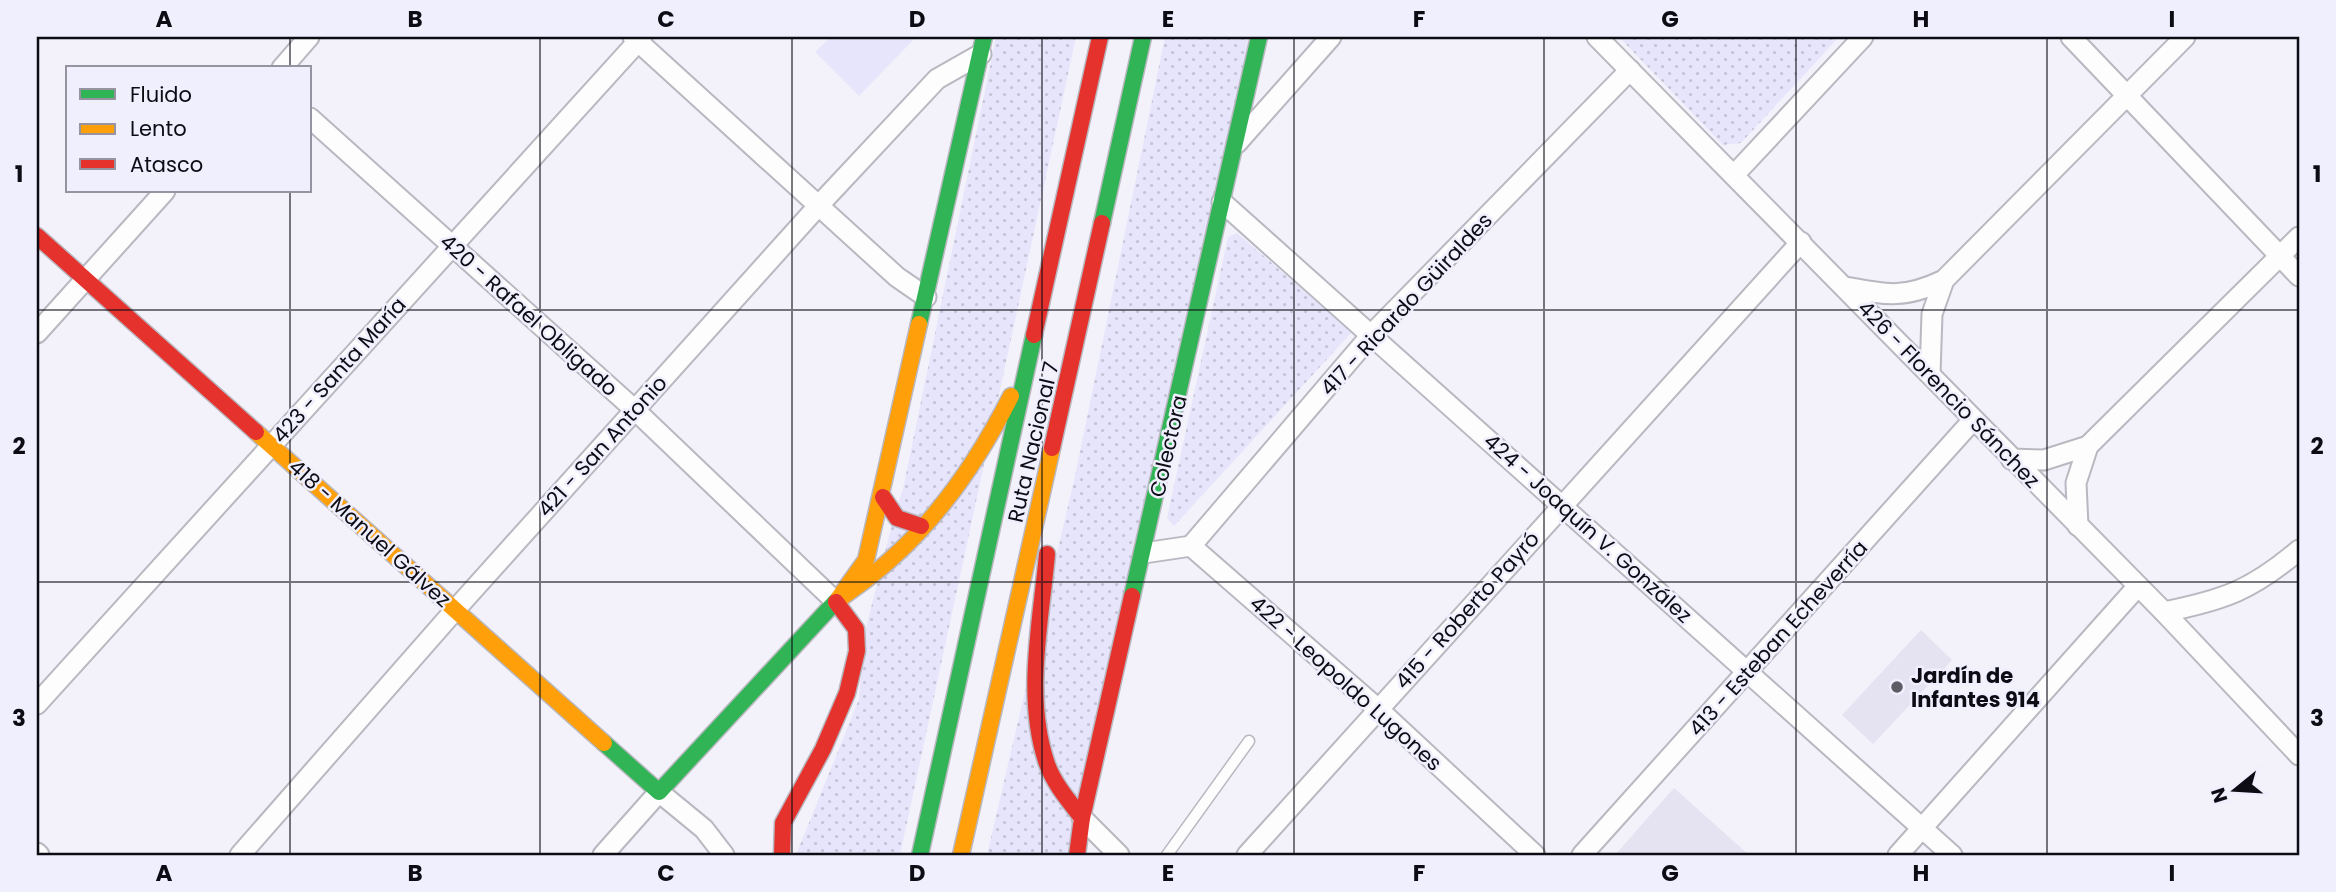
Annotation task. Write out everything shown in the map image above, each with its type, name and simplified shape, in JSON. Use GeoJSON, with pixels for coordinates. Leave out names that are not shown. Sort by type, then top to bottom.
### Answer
{"type":"FeatureCollection","features":[{"type":"Feature","properties":{"kind":"main road","name":"Ruta Nacional 7"},"geometry":{"type":"LineString","coordinates":[[920,855],[1100,37]]}},
{"type":"Feature","properties":{"kind":"main road","name":"Ruta Nacional 7"},"geometry":{"type":"LineString","coordinates":[[961,855],[1143,37]]}},
{"type":"Feature","properties":{"kind":"main road","name":"Colectora"},"geometry":{"type":"LineString","coordinates":[[1077,855],[1082,818],[1259,37]]}},
{"type":"Feature","properties":{"kind":"main road"},"geometry":{"type":"LineString","coordinates":[[659,792],[836,602],[866,560],[883,497],[983,46]]}},
{"type":"Feature","properties":{"kind":"main road","name":"418 - Manuel Gálvez"},"geometry":{"type":"LineString","coordinates":[[37,236],[659,792]]}},
{"type":"Feature","properties":{"kind":"main road"},"geometry":{"type":"LineString","coordinates":[[836,602],[898,553],[988,436],[1009,399],[1036,331]]}},
{"type":"Feature","properties":{"kind":"main road"},"geometry":{"type":"LineString","coordinates":[[1063,403],[1048,544],[1037,705],[1046,762],[1057,786],[1082,818]]}},
{"type":"Feature","properties":{"kind":"main road"},"geometry":{"type":"LineString","coordinates":[[883,497],[889,512],[898,521],[905,525],[921,526]]}},
{"type":"Feature","properties":{"kind":"main road"},"geometry":{"type":"LineString","coordinates":[[782,855],[783,823],[823,749],[847,693],[857,651],[856,629],[836,602]]}},
{"type":"Feature","properties":{"kind":"street"},"geometry":{"type":"LineString","coordinates":[[284,66],[309,37]]}},
{"type":"Feature","properties":{"kind":"street"},"geometry":{"type":"LineString","coordinates":[[1236,144],[1331,37]]}},
{"type":"Feature","properties":{"kind":"street","name":"426 - Florencio Sánchez"},"geometry":{"type":"LineString","coordinates":[[1597,37],[2164,612],[2299,755]]}},
{"type":"Feature","properties":{"kind":"street"},"geometry":{"type":"LineString","coordinates":[[1734,175],[1863,37]]}},
{"type":"Feature","properties":{"kind":"street"},"geometry":{"type":"LineString","coordinates":[[2071,37],[2299,276]]}},
{"type":"Feature","properties":{"kind":"street"},"geometry":{"type":"LineString","coordinates":[[1845,287],[1898,295],[1919,292],[1944,280],[2185,37]]}},
{"type":"Feature","properties":{"kind":"street"},"geometry":{"type":"LineString","coordinates":[[637,38],[898,277],[926,296]]}},
{"type":"Feature","properties":{"kind":"street","name":"423 - Santa María"},"geometry":{"type":"LineString","coordinates":[[37,704],[637,38]]}},
{"type":"Feature","properties":{"kind":"street","name":"421 - San Antonio"},"geometry":{"type":"LineString","coordinates":[[240,855],[455,610],[820,204],[937,79],[983,46]]}},
{"type":"Feature","properties":{"kind":"street","name":"417 - Ricardo Güiraldes"},"geometry":{"type":"LineString","coordinates":[[1191,546],[1372,334],[1630,70]]}},
{"type":"Feature","properties":{"kind":"street","name":"420 - Rafael Obligado"},"geometry":{"type":"LineString","coordinates":[[312,120],[635,410],[836,602]]}},
{"type":"Feature","properties":{"kind":"street"},"geometry":{"type":"LineString","coordinates":[[37,332],[164,192]]}},
{"type":"Feature","properties":{"kind":"street","name":"424 - Joaquín V. González"},"geometry":{"type":"LineString","coordinates":[[1222,202],[1952,855]]}},
{"type":"Feature","properties":{"kind":"street"},"geometry":{"type":"LineString","coordinates":[[2011,459],[2044,460],[2088,446],[2299,237]]}},
{"type":"Feature","properties":{"kind":"street","name":"415 - Roberto Payró"},"geometry":{"type":"LineString","coordinates":[[1247,855],[1561,504],[1801,242]]}},
{"type":"Feature","properties":{"kind":"street"},"geometry":{"type":"LineString","coordinates":[[1930,374],[1932,314],[1944,280]]}},
{"type":"Feature","properties":{"kind":"street","name":"413 - Esteban Echeverría"},"geometry":{"type":"LineString","coordinates":[[1583,855],[1973,420]]}},
{"type":"Feature","properties":{"kind":"street"},"geometry":{"type":"LineString","coordinates":[[2078,526],[2076,483],[2088,446]]}},
{"type":"Feature","properties":{"kind":"street"},"geometry":{"type":"LineString","coordinates":[[1144,553],[1191,546]]}},
{"type":"Feature","properties":{"kind":"street","name":"422 - Leopoldo Lugones"},"geometry":{"type":"LineString","coordinates":[[1191,546],[1378,709],[1535,855]]}},
{"type":"Feature","properties":{"kind":"street"},"geometry":{"type":"LineString","coordinates":[[2164,612],[2230,597],[2260,581],[2299,550]]}},
{"type":"Feature","properties":{"kind":"street"},"geometry":{"type":"LineString","coordinates":[[1898,855],[2138,586]]}},
{"type":"Feature","properties":{"kind":"street"},"geometry":{"type":"LineString","coordinates":[[603,855],[659,792]]}},
{"type":"Feature","properties":{"kind":"street","name":"418 - Manuel Gálvez"},"geometry":{"type":"LineString","coordinates":[[659,792],[704,829],[724,855]]}},
{"type":"Feature","properties":{"kind":"street"},"geometry":{"type":"LineString","coordinates":[[1082,818],[1119,855]]}},
{"type":"Feature","properties":{"kind":"lane"},"geometry":{"type":"LineString","coordinates":[[1167,855],[1249,741]]}},
{"type":"Feature","properties":{"kind":"shaded area"},"geometry":{"type":"Polygon","coordinates":[[[831,37],[916,37],[859,96],[815,52],[831,37]]]}},
{"type":"Feature","properties":{"kind":"shaded area"},"geometry":{"type":"Polygon","coordinates":[[[996,37],[1076,37],[900,855],[796,855],[859,699],[865,632],[903,489],[996,37]]]}},
{"type":"Feature","properties":{"kind":"shaded area"},"geometry":{"type":"Polygon","coordinates":[[[1165,37],[1257,37],[1078,855],[987,855],[1075,476],[1165,37]]]}},
{"type":"Feature","properties":{"kind":"shaded area"},"geometry":{"type":"Polygon","coordinates":[[[1619,37],[1839,37],[1741,143],[1723,145],[1619,37]]]}},
{"type":"Feature","properties":{"kind":"shaded area"},"geometry":{"type":"Polygon","coordinates":[[[1237,233],[1352,332],[1174,526],[1167,518],[1228,237],[1237,233]]]}},
{"type":"Feature","properties":{"kind":"shaded area","name":"Jardín de Infantes 914"},"geometry":{"type":"Polygon","coordinates":[[[1921,630],[1952,660],[1873,744],[1842,715],[1921,630]]]}},
{"type":"Feature","properties":{"kind":"shaded area"},"geometry":{"type":"Polygon","coordinates":[[[1674,788],[1749,855],[1615,855],[1674,788]]]}},
{"type":"Feature","properties":{"kind":"traffic: fast"},"geometry":{"type":"LineString","coordinates":[[919,324],[984,37]]}},
{"type":"Feature","properties":{"kind":"traffic: fast"},"geometry":{"type":"LineString","coordinates":[[1102,223],[1143,37]]}},
{"type":"Feature","properties":{"kind":"traffic: fast"},"geometry":{"type":"LineString","coordinates":[[1132,596],[1259,37]]}},
{"type":"Feature","properties":{"kind":"traffic: fast"},"geometry":{"type":"LineString","coordinates":[[920,855],[1034,335]]}},
{"type":"Feature","properties":{"kind":"traffic: fast"},"geometry":{"type":"LineString","coordinates":[[604,743],[659,792],[838,599]]}},
{"type":"Feature","properties":{"kind":"traffic: slow"},"geometry":{"type":"LineString","coordinates":[[838,599],[866,560],[919,324]]}},
{"type":"Feature","properties":{"kind":"traffic: slow"},"geometry":{"type":"LineString","coordinates":[[836,602],[884,565],[927,523],[973,462],[1011,396]]}},
{"type":"Feature","properties":{"kind":"traffic: slow"},"geometry":{"type":"LineString","coordinates":[[256,432],[604,743]]}},
{"type":"Feature","properties":{"kind":"traffic: slow"},"geometry":{"type":"LineString","coordinates":[[961,855],[1052,448]]}},
{"type":"Feature","properties":{"kind":"traffic: jam"},"geometry":{"type":"LineString","coordinates":[[1034,335],[1100,37]]}},
{"type":"Feature","properties":{"kind":"traffic: jam"},"geometry":{"type":"LineString","coordinates":[[1052,448],[1102,223]]}},
{"type":"Feature","properties":{"kind":"traffic: jam"},"geometry":{"type":"LineString","coordinates":[[37,236],[256,432]]}},
{"type":"Feature","properties":{"kind":"traffic: jam"},"geometry":{"type":"LineString","coordinates":[[883,497],[897,518],[921,526]]}},
{"type":"Feature","properties":{"kind":"traffic: jam"},"geometry":{"type":"LineString","coordinates":[[1047,554],[1036,659],[1036,712],[1040,739],[1050,771],[1082,818]]}},
{"type":"Feature","properties":{"kind":"traffic: jam"},"geometry":{"type":"LineString","coordinates":[[1077,855],[1082,818],[1132,596]]}},
{"type":"Feature","properties":{"kind":"traffic: jam"},"geometry":{"type":"LineString","coordinates":[[782,855],[783,823],[823,749],[847,693],[857,651],[856,629],[836,602]]}},
{"type":"Feature","properties":{"kind":"place","name":"Jardín de Infantes 914"},"geometry":{"type":"Point","coordinates":[1897,687]}}]}
